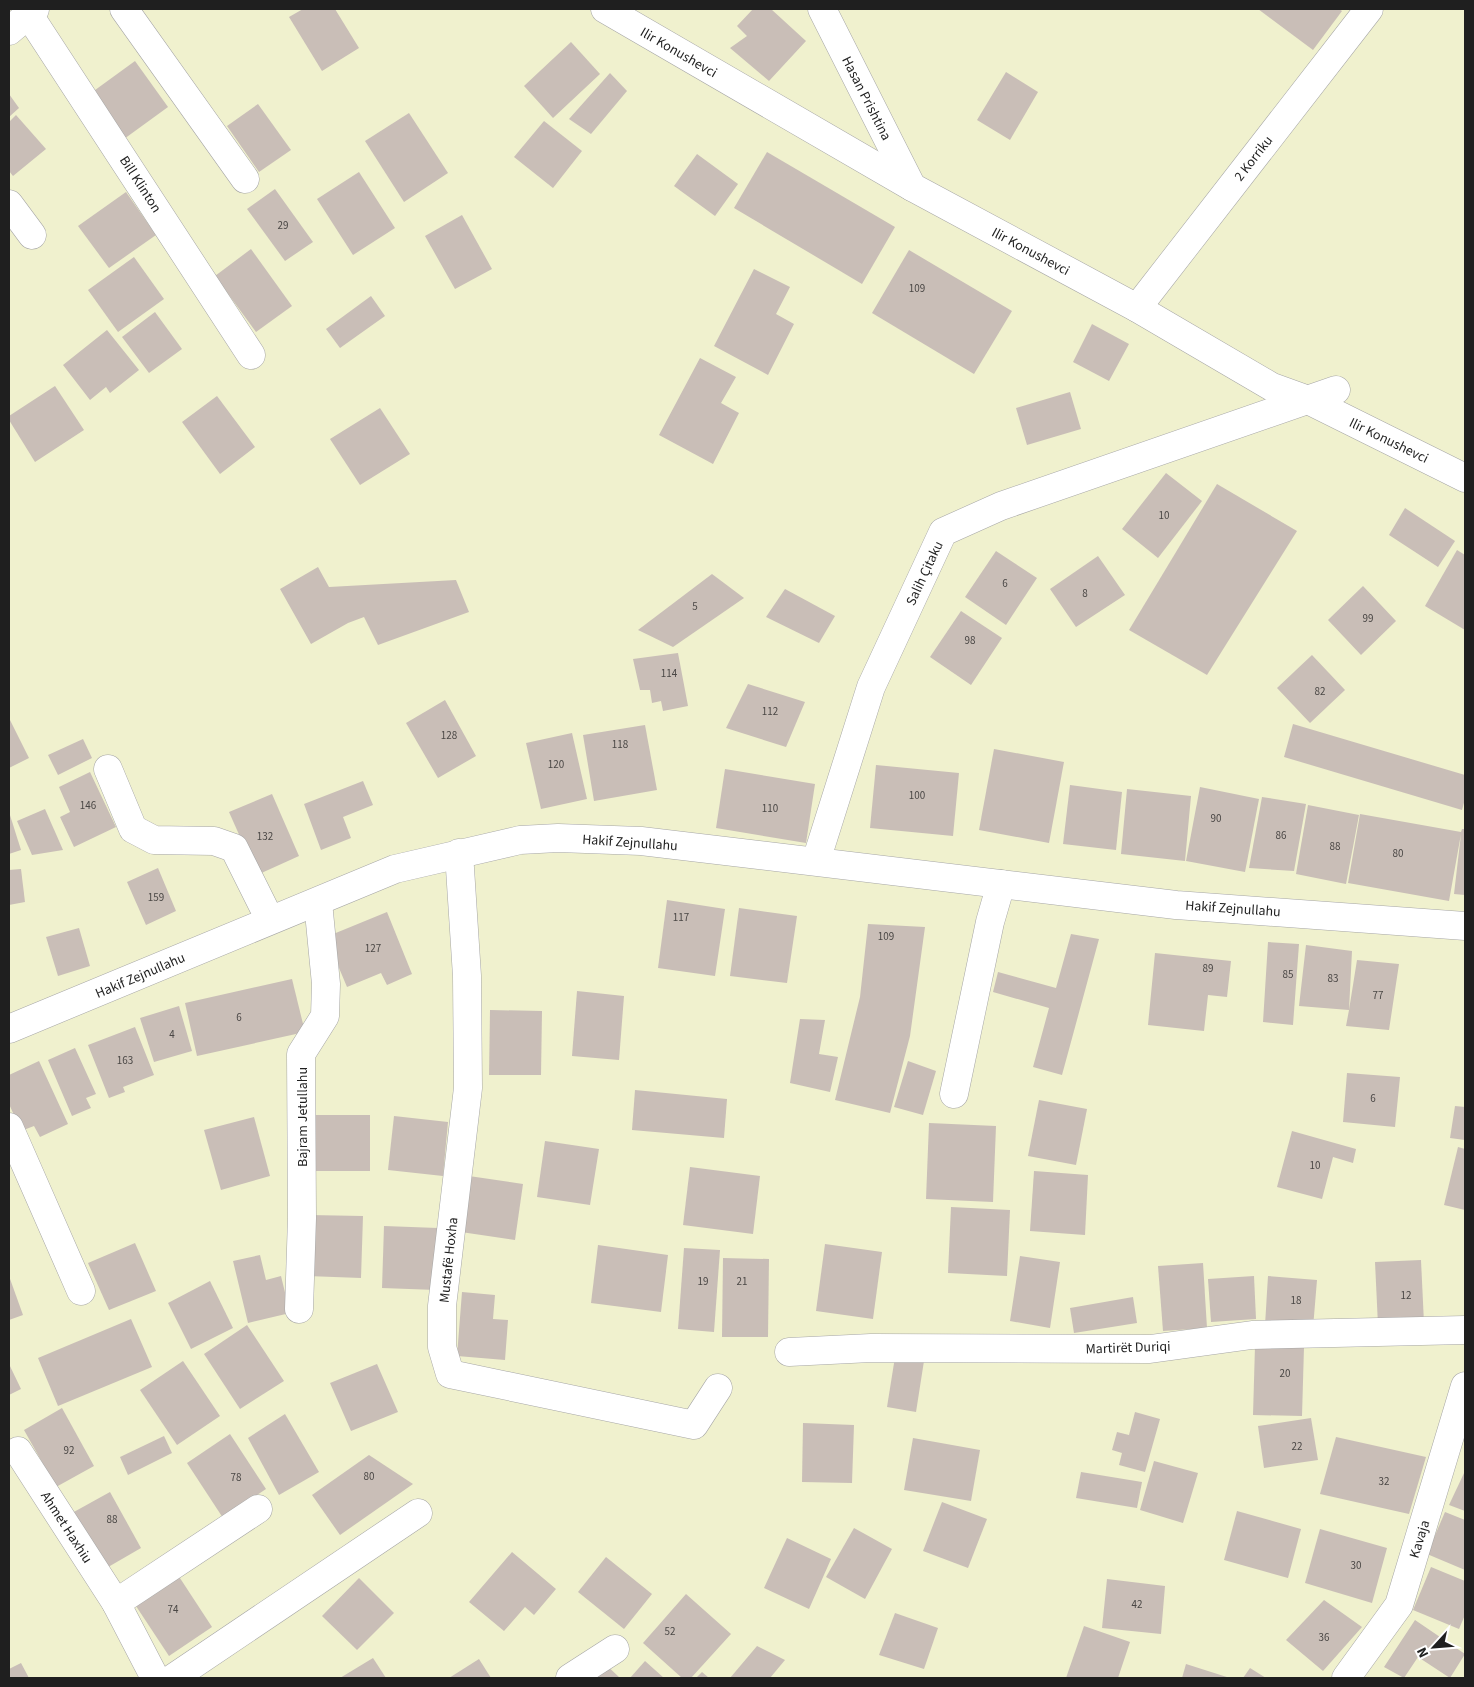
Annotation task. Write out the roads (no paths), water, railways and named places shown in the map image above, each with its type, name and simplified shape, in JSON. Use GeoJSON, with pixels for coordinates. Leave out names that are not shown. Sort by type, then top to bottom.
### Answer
{"type":"FeatureCollection","features":[{"type":"Feature","properties":{"kind":"street"},"geometry":{"type":"LineString","coordinates":[[124,9],[245,180]]}},
{"type":"Feature","properties":{"kind":"street","name":"Ilir Konushevci"},"geometry":{"type":"LineString","coordinates":[[605,9],[912,187],[1137,308],[1272,387],[1308,400],[1465,478]]}},
{"type":"Feature","properties":{"kind":"street","name":"Hasan Prishtina"},"geometry":{"type":"LineString","coordinates":[[822,9],[912,187]]}},
{"type":"Feature","properties":{"kind":"street","name":"2 Korriku"},"geometry":{"type":"LineString","coordinates":[[1137,308],[1370,9]]}},
{"type":"Feature","properties":{"kind":"street","name":"Bill Klinton"},"geometry":{"type":"LineString","coordinates":[[24,18],[251,354]]}},
{"type":"Feature","properties":{"kind":"street"},"geometry":{"type":"LineString","coordinates":[[9,204],[32,235]]}},
{"type":"Feature","properties":{"kind":"street","name":"Salih Çitaku"},"geometry":{"type":"LineString","coordinates":[[816,861],[871,687],[943,532],[1001,506],[1336,390]]}},
{"type":"Feature","properties":{"kind":"street"},"geometry":{"type":"LineString","coordinates":[[108,770],[133,829],[154,840],[214,841],[234,848],[270,920]]}},
{"type":"Feature","properties":{"kind":"street","name":"Hakif Zejnullahu"},"geometry":{"type":"LineString","coordinates":[[9,1029],[395,869],[459,852],[520,840],[593,838],[641,841],[1176,905],[1465,926]]}},
{"type":"Feature","properties":{"kind":"street","name":"Mustafë Hoxha"},"geometry":{"type":"LineString","coordinates":[[459,852],[467,976],[468,1088],[442,1306],[442,1347],[450,1374],[694,1425],[718,1388]]}},
{"type":"Feature","properties":{"kind":"street"},"geometry":{"type":"LineString","coordinates":[[954,1094],[989,930],[1001,884]]}},
{"type":"Feature","properties":{"kind":"street","name":"Bajram Jetullahu"},"geometry":{"type":"LineString","coordinates":[[299,1309],[302,1218],[301,1054],[324,1016],[326,992],[318,902]]}},
{"type":"Feature","properties":{"kind":"street"},"geometry":{"type":"LineString","coordinates":[[9,1127],[81,1291]]}},
{"type":"Feature","properties":{"kind":"street","name":"Martirët Duriqi"},"geometry":{"type":"LineString","coordinates":[[789,1352],[872,1348],[1150,1349],[1252,1335],[1465,1330]]}},
{"type":"Feature","properties":{"kind":"street","name":"Kavaja"},"geometry":{"type":"LineString","coordinates":[[1346,1678],[1399,1606],[1465,1386]]}},
{"type":"Feature","properties":{"kind":"street","name":"Ahmet Haxhiu"},"geometry":{"type":"LineString","coordinates":[[18,1452],[116,1603],[155,1678]]}},
{"type":"Feature","properties":{"kind":"street"},"geometry":{"type":"LineString","coordinates":[[116,1603],[258,1509]]}},
{"type":"Feature","properties":{"kind":"street"},"geometry":{"type":"LineString","coordinates":[[173,1678],[418,1513]]}},
{"type":"Feature","properties":{"kind":"street"},"geometry":{"type":"LineString","coordinates":[[570,1678],[615,1649]]}}]}
